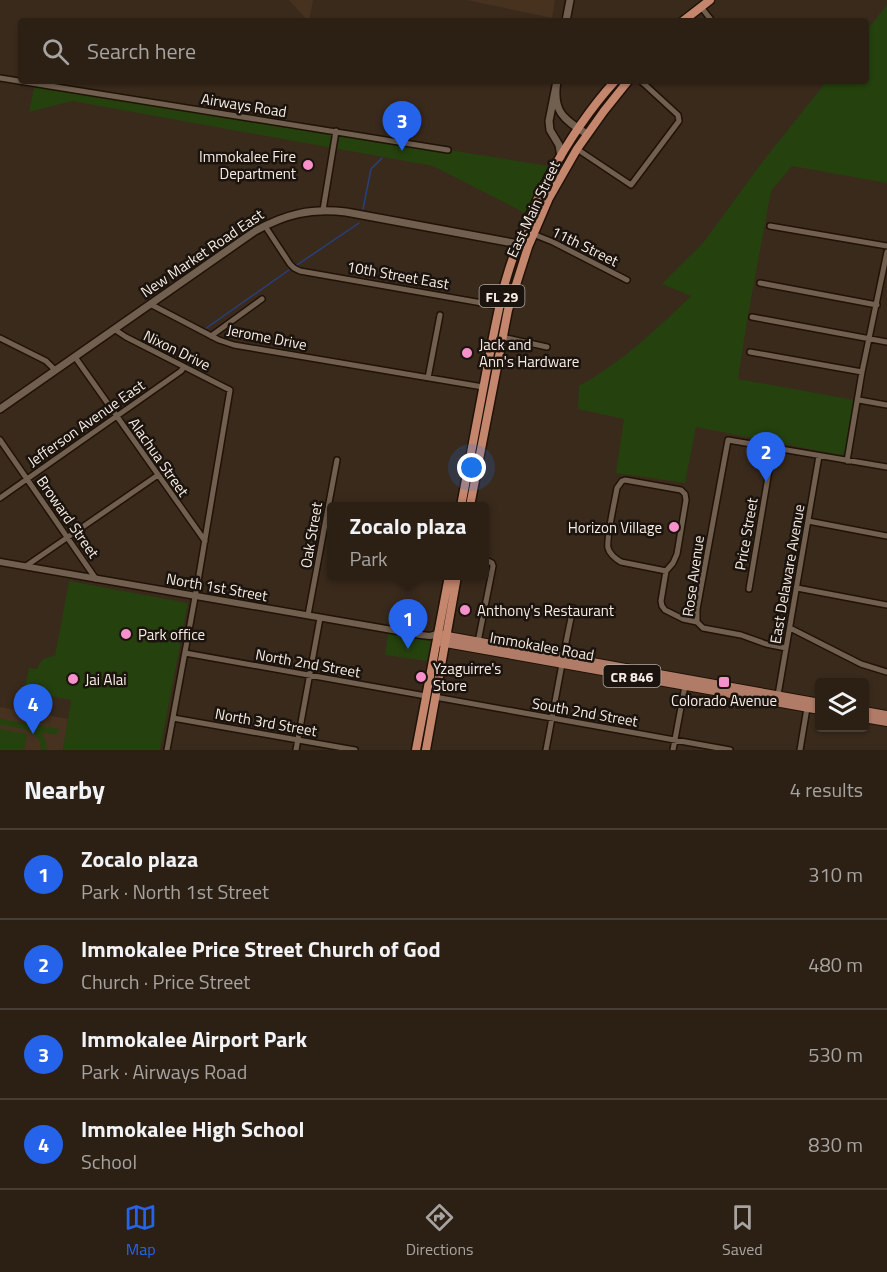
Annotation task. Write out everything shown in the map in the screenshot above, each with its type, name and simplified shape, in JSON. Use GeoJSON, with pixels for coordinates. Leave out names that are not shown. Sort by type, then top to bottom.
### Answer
{"type":"FeatureCollection","features":[{"type":"Feature","properties":{"kind":"highway"},"geometry":{"type":"LineString","coordinates":[[688,18],[710,0]]}},
{"type":"Feature","properties":{"kind":"highway","name":"East Main Street"},"geometry":{"type":"LineString","coordinates":[[471,502],[505,283],[523,245],[542,191],[578,129],[612,84]]}},
{"type":"Feature","properties":{"kind":"highway","name":"East Main Street"},"geometry":{"type":"LineString","coordinates":[[462,502],[523,245],[533,234],[549,198],[577,149],[626,84]]}},
{"type":"Feature","properties":{"kind":"highway"},"geometry":{"type":"LineString","coordinates":[[426,750],[431,697],[448,580]]}},
{"type":"Feature","properties":{"kind":"highway"},"geometry":{"type":"LineString","coordinates":[[439,638],[456,580]]}},
{"type":"Feature","properties":{"kind":"highway"},"geometry":{"type":"LineString","coordinates":[[416,750],[431,697]]}},
{"type":"Feature","properties":{"kind":"main road"},"geometry":{"type":"LineString","coordinates":[[567,18],[570,0]]}},
{"type":"Feature","properties":{"kind":"main road"},"geometry":{"type":"LineString","coordinates":[[556,84],[555,99],[558,109],[567,120],[587,134]]}},
{"type":"Feature","properties":{"kind":"main road"},"geometry":{"type":"LineString","coordinates":[[556,84],[549,120],[561,157]]}},
{"type":"Feature","properties":{"kind":"main road","name":"New Market Road East"},"geometry":{"type":"LineString","coordinates":[[0,409],[235,245],[274,221],[292,214],[322,210],[346,212],[523,245]]}},
{"type":"Feature","properties":{"kind":"main road","name":"Immokalee Road"},"geometry":{"type":"LineString","coordinates":[[439,638],[478,642],[504,650]]}},
{"type":"Feature","properties":{"kind":"main road","name":"Immokalee Road"},"geometry":{"type":"LineString","coordinates":[[439,638],[808,704],[815,703]]}},
{"type":"Feature","properties":{"kind":"main road","name":"Immokalee Road"},"geometry":{"type":"LineString","coordinates":[[808,704],[815,708]]}},
{"type":"Feature","properties":{"kind":"main road"},"geometry":{"type":"LineString","coordinates":[[869,712],[887,715]]}},
{"type":"Feature","properties":{"kind":"main road"},"geometry":{"type":"LineString","coordinates":[[869,719],[887,722]]}},
{"type":"Feature","properties":{"kind":"street"},"geometry":{"type":"LineString","coordinates":[[701,7],[710,18]]}},
{"type":"Feature","properties":{"kind":"street","name":"Airways Road"},"geometry":{"type":"LineString","coordinates":[[0,78],[18,81]]}},
{"type":"Feature","properties":{"kind":"street","name":"Airways Road"},"geometry":{"type":"LineString","coordinates":[[38,84],[448,150]]}},
{"type":"Feature","properties":{"kind":"street"},"geometry":{"type":"LineString","coordinates":[[577,149],[632,185],[680,122],[678,115],[644,84]]}},
{"type":"Feature","properties":{"kind":"street"},"geometry":{"type":"LineString","coordinates":[[322,210],[336,131]]}},
{"type":"Feature","properties":{"kind":"street","name":"10th Street East"},"geometry":{"type":"LineString","coordinates":[[265,226],[293,267],[300,271],[500,306]]}},
{"type":"Feature","properties":{"kind":"street"},"geometry":{"type":"LineString","coordinates":[[770,226],[887,246]]}},
{"type":"Feature","properties":{"kind":"street","name":"11th Street"},"geometry":{"type":"LineString","coordinates":[[533,234],[627,280]]}},
{"type":"Feature","properties":{"kind":"street"},"geometry":{"type":"LineString","coordinates":[[847,461],[862,372],[885,278],[887,252]]}},
{"type":"Feature","properties":{"kind":"street"},"geometry":{"type":"LineString","coordinates":[[760,283],[877,305]]}},
{"type":"Feature","properties":{"kind":"street"},"geometry":{"type":"LineString","coordinates":[[211,336],[262,298]]}},
{"type":"Feature","properties":{"kind":"street","name":"Jerome Drive"},"geometry":{"type":"LineString","coordinates":[[150,304],[211,336],[234,345],[488,388]]}},
{"type":"Feature","properties":{"kind":"street"},"geometry":{"type":"LineString","coordinates":[[428,378],[440,315]]}},
{"type":"Feature","properties":{"kind":"street"},"geometry":{"type":"LineString","coordinates":[[752,317],[887,342]]}},
{"type":"Feature","properties":{"kind":"street","name":"Nixon Drive"},"geometry":{"type":"LineString","coordinates":[[114,329],[230,390],[205,542]]}},
{"type":"Feature","properties":{"kind":"street"},"geometry":{"type":"LineString","coordinates":[[502,337],[547,347]]}},
{"type":"Feature","properties":{"kind":"street"},"geometry":{"type":"LineString","coordinates":[[0,338],[45,361],[56,370]]}},
{"type":"Feature","properties":{"kind":"street"},"geometry":{"type":"LineString","coordinates":[[750,352],[862,372]]}},
{"type":"Feature","properties":{"kind":"street","name":"Alachua Street"},"geometry":{"type":"LineString","coordinates":[[75,357],[205,542]]}},
{"type":"Feature","properties":{"kind":"street","name":"Jefferson Avenue East"},"geometry":{"type":"LineString","coordinates":[[0,498],[184,367]]}},
{"type":"Feature","properties":{"kind":"street"},"geometry":{"type":"LineString","coordinates":[[859,400],[887,405]]}},
{"type":"Feature","properties":{"kind":"street","name":"Broward Street"},"geometry":{"type":"LineString","coordinates":[[0,440],[96,579]]}},
{"type":"Feature","properties":{"kind":"street","name":"Rose Avenue"},"geometry":{"type":"LineString","coordinates":[[773,447],[729,440],[696,622],[704,628],[745,636],[786,648]]}},
{"type":"Feature","properties":{"kind":"street"},"geometry":{"type":"LineString","coordinates":[[773,447],[887,467]]}},
{"type":"Feature","properties":{"kind":"street","name":"Price Street"},"geometry":{"type":"LineString","coordinates":[[749,589],[773,447]]}},
{"type":"Feature","properties":{"kind":"street","name":"East Delaware Avenue"},"geometry":{"type":"LineString","coordinates":[[778,698],[819,456]]}},
{"type":"Feature","properties":{"kind":"street","name":"Oak Street"},"geometry":{"type":"LineString","coordinates":[[332,502],[337,460]]}},
{"type":"Feature","properties":{"kind":"street"},"geometry":{"type":"LineString","coordinates":[[27,566],[158,475]]}},
{"type":"Feature","properties":{"kind":"street"},"geometry":{"type":"LineString","coordinates":[[666,571],[621,562],[611,554],[608,544],[617,488],[622,481],[681,490],[685,494],[677,554],[666,571],[661,601],[666,610],[683,619],[696,622]]}},
{"type":"Feature","properties":{"kind":"street"},"geometry":{"type":"LineString","coordinates":[[808,521],[887,536]]}},
{"type":"Feature","properties":{"kind":"street","name":"Oak Street"},"geometry":{"type":"LineString","coordinates":[[308,615],[327,533]]}},
{"type":"Feature","properties":{"kind":"street"},"geometry":{"type":"LineString","coordinates":[[167,750],[205,542]]}},
{"type":"Feature","properties":{"kind":"street","name":"North 1st Street"},"geometry":{"type":"LineString","coordinates":[[0,562],[439,638]]}},
{"type":"Feature","properties":{"kind":"street"},"geometry":{"type":"LineString","coordinates":[[478,642],[493,566],[489,562]]}},
{"type":"Feature","properties":{"kind":"street"},"geometry":{"type":"LineString","coordinates":[[797,588],[887,605]]}},
{"type":"Feature","properties":{"kind":"street"},"geometry":{"type":"LineString","coordinates":[[546,750],[573,608]]}},
{"type":"Feature","properties":{"kind":"street"},"geometry":{"type":"LineString","coordinates":[[296,750],[320,618]]}},
{"type":"Feature","properties":{"kind":"street"},"geometry":{"type":"LineString","coordinates":[[790,628],[861,664],[887,672]]}},
{"type":"Feature","properties":{"kind":"street","name":"North 2nd Street"},"geometry":{"type":"LineString","coordinates":[[185,653],[431,697]]}},
{"type":"Feature","properties":{"kind":"street"},"geometry":{"type":"LineString","coordinates":[[673,750],[686,682]]}},
{"type":"Feature","properties":{"kind":"street","name":"South 2nd Street"},"geometry":{"type":"LineString","coordinates":[[431,697],[730,750]]}},
{"type":"Feature","properties":{"kind":"street"},"geometry":{"type":"LineString","coordinates":[[800,750],[808,704]]}},
{"type":"Feature","properties":{"kind":"street","name":"North 3rd Street"},"geometry":{"type":"LineString","coordinates":[[173,718],[355,750]]}},
{"type":"Feature","properties":{"kind":"shaded area"},"geometry":{"type":"Polygon","coordinates":[[[289,0],[313,0],[310,18],[305,18],[289,0]]]}},
{"type":"Feature","properties":{"kind":"shaded area"},"geometry":{"type":"Polygon","coordinates":[[[467,0],[555,0],[552,18],[467,0]]]}},
{"type":"Feature","properties":{"kind":"shaded area"},"geometry":{"type":"Polygon","coordinates":[[[0,707],[68,719],[63,750],[0,750],[0,707]]]}},
{"type":"Feature","properties":{"kind":"green space"},"geometry":{"type":"Polygon","coordinates":[[[887,5],[887,183],[792,166],[771,191],[738,379],[854,400],[845,453],[840,455],[696,427],[685,483],[616,473],[624,419],[578,409],[579,386],[624,356],[691,296],[662,284],[703,243],[763,161],[825,84],[869,84],[869,27],[887,5]]]}},
{"type":"Feature","properties":{"kind":"green space"},"geometry":{"type":"Polygon","coordinates":[[[35,84],[549,166],[525,213],[433,166],[72,101],[29,112],[35,84]]]}},
{"type":"Feature","properties":{"kind":"green space"},"geometry":{"type":"Polygon","coordinates":[[[69,581],[188,603],[160,750],[63,750],[71,700],[24,691],[29,668],[37,669],[43,660],[55,656],[69,581]]]}},
{"type":"Feature","properties":{"kind":"green space"},"geometry":{"type":"Polygon","coordinates":[[[388,633],[430,641],[427,661],[385,655],[388,633]]]}},
{"type":"Feature","properties":{"kind":"green space"},"geometry":{"type":"Polygon","coordinates":[[[0,719],[59,729],[56,735],[42,732],[47,750],[41,750],[40,743],[33,733],[0,725],[0,719]]]}},
{"type":"Feature","properties":{"kind":"green space"},"geometry":{"type":"Polygon","coordinates":[[[0,729],[27,734],[24,750],[0,750],[0,729]]]}},
{"type":"Feature","properties":{"kind":"waterway"},"geometry":{"type":"LineString","coordinates":[[363,209],[371,169],[382,158]]}},
{"type":"Feature","properties":{"kind":"waterway"},"geometry":{"type":"LineString","coordinates":[[297,265],[359,223]]}},
{"type":"Feature","properties":{"kind":"waterway"},"geometry":{"type":"LineString","coordinates":[[205,329],[289,270]]}},
{"type":"Feature","properties":{"kind":"place","name":"Immokalee Airport Park"},"geometry":{"type":"Point","coordinates":[402,151]}},
{"type":"Feature","properties":{"kind":"place","name":"Immokalee Fire Department"},"geometry":{"type":"Point","coordinates":[308,165]}},
{"type":"Feature","properties":{"kind":"place","name":"Jack and Ann's Hardware"},"geometry":{"type":"Point","coordinates":[467,353]}},
{"type":"Feature","properties":{"kind":"place","name":"Immokalee Price Street Church of God"},"geometry":{"type":"Point","coordinates":[766,482]}},
{"type":"Feature","properties":{"kind":"place","name":"Horizon Village"},"geometry":{"type":"Point","coordinates":[674,527]}},
{"type":"Feature","properties":{"kind":"place","name":"Anthony's Restaurant"},"geometry":{"type":"Point","coordinates":[465,610]}},
{"type":"Feature","properties":{"kind":"place","name":"Park office"},"geometry":{"type":"Point","coordinates":[126,634]}},
{"type":"Feature","properties":{"kind":"place","name":"Zocalo plaza"},"geometry":{"type":"Point","coordinates":[408,649]}},
{"type":"Feature","properties":{"kind":"place","name":"Yzaguirre's Store"},"geometry":{"type":"Point","coordinates":[421,677]}},
{"type":"Feature","properties":{"kind":"place","name":"Jai Alai"},"geometry":{"type":"Point","coordinates":[73,679]}},
{"type":"Feature","properties":{"kind":"place","name":"Colorado Avenue"},"geometry":{"type":"Point","coordinates":[724,682]}},
{"type":"Feature","properties":{"kind":"place","name":"Immokalee High School"},"geometry":{"type":"Point","coordinates":[33,734]}}]}
